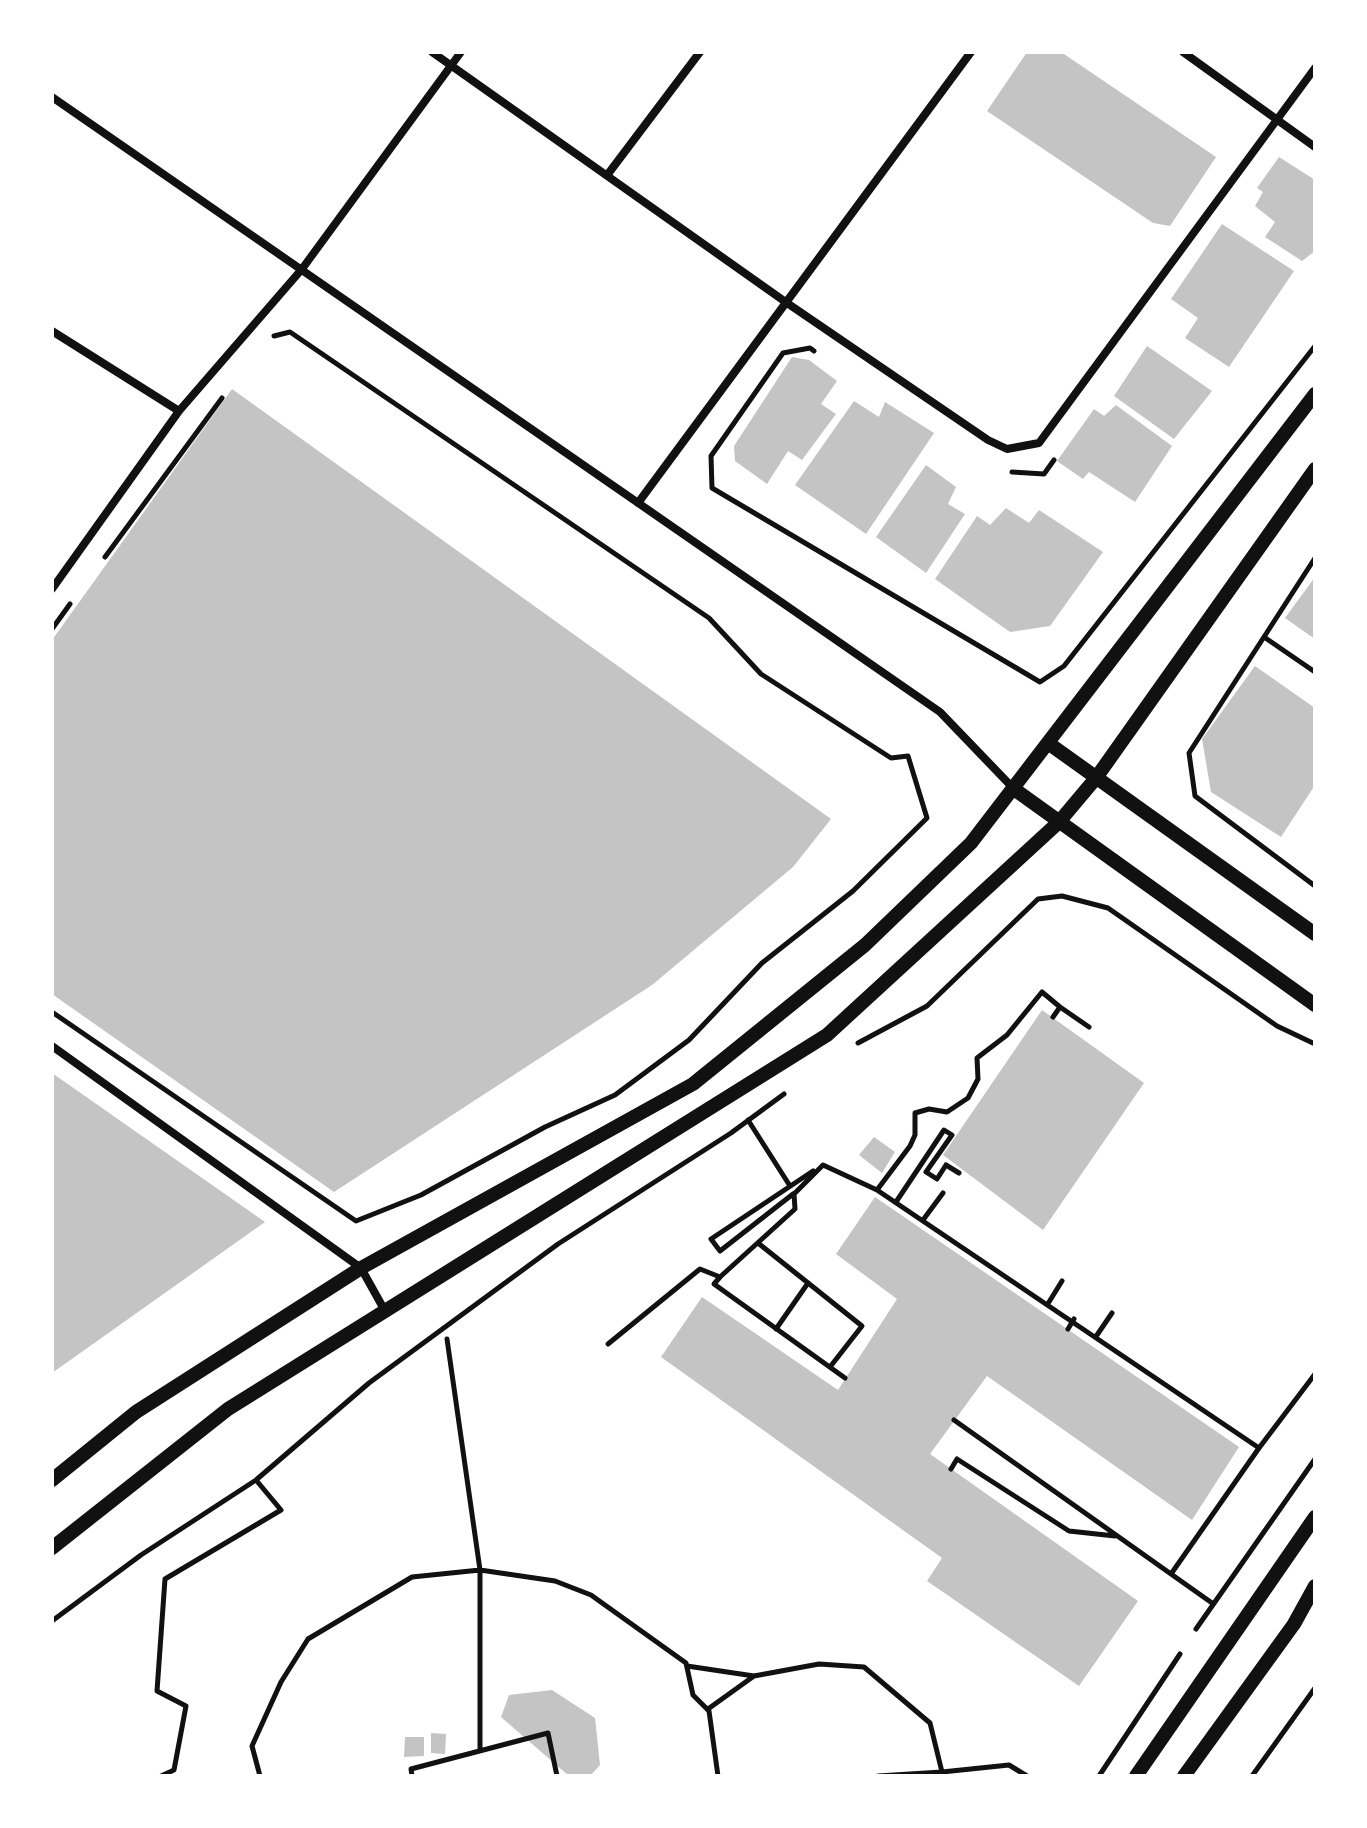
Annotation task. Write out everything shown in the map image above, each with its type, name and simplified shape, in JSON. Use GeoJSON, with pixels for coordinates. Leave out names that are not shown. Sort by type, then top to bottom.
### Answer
{"type":"FeatureCollection","features":[{"type":"Feature","properties":{"kind":"street"},"geometry":{"type":"LineString","coordinates":[[432,52],[787,303],[988,440],[1007,449],[1039,443],[1279,121],[1315,68]]}},
{"type":"Feature","properties":{"kind":"street"},"geometry":{"type":"LineString","coordinates":[[52,589],[179,411],[302,269],[461,52]]}},
{"type":"Feature","properties":{"kind":"street"},"geometry":{"type":"LineString","coordinates":[[608,174],[700,52]]}},
{"type":"Feature","properties":{"kind":"street"},"geometry":{"type":"LineString","coordinates":[[638,503],[971,52]]}},
{"type":"Feature","properties":{"kind":"street"},"geometry":{"type":"LineString","coordinates":[[1183,52],[1315,147]]}},
{"type":"Feature","properties":{"kind":"street"},"geometry":{"type":"LineString","coordinates":[[52,97],[940,712],[1014,789],[1315,1005]]}},
{"type":"Feature","properties":{"kind":"street"},"geometry":{"type":"LineString","coordinates":[[52,331],[179,411]]}},
{"type":"Feature","properties":{"kind":"street"},"geometry":{"type":"LineString","coordinates":[[52,1480],[136,1412],[361,1268],[693,1084],[865,945],[971,843],[1315,394]]}},
{"type":"Feature","properties":{"kind":"street"},"geometry":{"type":"LineString","coordinates":[[52,1548],[228,1409],[827,1035],[1059,822],[1096,778],[1315,469]]}},
{"type":"Feature","properties":{"kind":"street"},"geometry":{"type":"LineString","coordinates":[[1048,743],[1315,934]]}},
{"type":"Feature","properties":{"kind":"street"},"geometry":{"type":"LineString","coordinates":[[52,1046],[361,1268],[385,1311]]}},
{"type":"Feature","properties":{"kind":"street"},"geometry":{"type":"LineString","coordinates":[[1136,1776],[1315,1517]]}},
{"type":"Feature","properties":{"kind":"street"},"geometry":{"type":"LineString","coordinates":[[1184,1776],[1294,1624],[1315,1586]]}},
{"type":"Feature","properties":{"kind":"path"},"geometry":{"type":"LineString","coordinates":[[52,1012],[356,1221],[421,1195],[545,1127],[615,1095],[689,1040],[762,963],[853,891],[927,818],[908,756],[891,758],[761,674],[709,618],[290,332],[267,338]]}},
{"type":"Feature","properties":{"kind":"path"},"geometry":{"type":"LineString","coordinates":[[1064,666],[1286,379],[1315,346]]}},
{"type":"Feature","properties":{"kind":"path"},"geometry":{"type":"LineString","coordinates":[[99,566],[230,388]]}},
{"type":"Feature","properties":{"kind":"path"},"geometry":{"type":"LineString","coordinates":[[1315,558],[1189,753],[1195,796],[1315,886]]}},
{"type":"Feature","properties":{"kind":"path"},"geometry":{"type":"LineString","coordinates":[[52,629],[80,591]]}},
{"type":"Feature","properties":{"kind":"path"},"geometry":{"type":"LineString","coordinates":[[1264,637],[1315,672]]}},
{"type":"Feature","properties":{"kind":"path"},"geometry":{"type":"LineString","coordinates":[[852,1046],[927,1006],[1038,899],[1062,896],[1108,908],[1277,1026],[1315,1044]]}},
{"type":"Feature","properties":{"kind":"path"},"geometry":{"type":"LineString","coordinates":[[877,1190],[910,1146],[915,1135],[912,1122],[915,1113],[929,1109],[947,1112],[968,1098],[978,1079],[977,1058],[1007,1035],[1042,992],[1089,1027]]}},
{"type":"Feature","properties":{"kind":"path"},"geometry":{"type":"LineString","coordinates":[[1053,1017],[1060,1007]]}},
{"type":"Feature","properties":{"kind":"path"},"geometry":{"type":"LineString","coordinates":[[52,1621],[141,1555],[256,1480],[369,1383],[533,1262],[794,1087]]}},
{"type":"Feature","properties":{"kind":"path"},"geometry":{"type":"LineString","coordinates":[[748,1120],[790,1186]]}},
{"type":"Feature","properties":{"kind":"path"},"geometry":{"type":"LineString","coordinates":[[896,1202],[944,1130],[952,1135],[926,1172],[937,1179],[946,1165],[960,1171]]}},
{"type":"Feature","properties":{"kind":"path"},"geometry":{"type":"LineString","coordinates":[[823,1165],[896,1202],[1049,1302],[1259,1448]]}},
{"type":"Feature","properties":{"kind":"path"},"geometry":{"type":"LineString","coordinates":[[823,1165],[794,1194],[720,1251],[711,1239],[790,1186],[823,1165]]}},
{"type":"Feature","properties":{"kind":"path"},"geometry":{"type":"LineString","coordinates":[[923,1220],[943,1193]]}},
{"type":"Feature","properties":{"kind":"path"},"geometry":{"type":"LineString","coordinates":[[794,1194],[795,1209],[714,1284],[845,1378]]}},
{"type":"Feature","properties":{"kind":"path"},"geometry":{"type":"LineString","coordinates":[[758,1243],[862,1326],[830,1367]]}},
{"type":"Feature","properties":{"kind":"path"},"geometry":{"type":"LineString","coordinates":[[608,1344],[700,1269],[720,1277]]}},
{"type":"Feature","properties":{"kind":"path"},"geometry":{"type":"LineString","coordinates":[[1049,1302],[1062,1281]]}},
{"type":"Feature","properties":{"kind":"path"},"geometry":{"type":"LineString","coordinates":[[776,1329],[808,1283]]}},
{"type":"Feature","properties":{"kind":"path"},"geometry":{"type":"LineString","coordinates":[[1097,1335],[1112,1313]]}},
{"type":"Feature","properties":{"kind":"path"},"geometry":{"type":"LineString","coordinates":[[1068,1329],[1074,1319]]}},
{"type":"Feature","properties":{"kind":"path"},"geometry":{"type":"LineString","coordinates":[[447,1339],[480,1570],[480,1750]]}},
{"type":"Feature","properties":{"kind":"path"},"geometry":{"type":"LineString","coordinates":[[1171,1574],[1315,1374]]}},
{"type":"Feature","properties":{"kind":"path"},"geometry":{"type":"LineString","coordinates":[[954,1420],[1212,1603]]}},
{"type":"Feature","properties":{"kind":"path"},"geometry":{"type":"LineString","coordinates":[[951,1469],[957,1459],[1069,1531],[1117,1536]]}},
{"type":"Feature","properties":{"kind":"path"},"geometry":{"type":"LineString","coordinates":[[1196,1629],[1315,1459]]}},
{"type":"Feature","properties":{"kind":"path"},"geometry":{"type":"LineString","coordinates":[[161,1776],[174,1770],[186,1706],[157,1691],[165,1579],[281,1510],[256,1480]]}},
{"type":"Feature","properties":{"kind":"path"},"geometry":{"type":"LineString","coordinates":[[260,1776],[252,1746],[281,1682],[308,1639],[412,1577],[480,1570],[555,1581],[591,1595],[686,1663],[754,1676],[819,1664],[864,1667],[930,1723],[942,1772]]}},
{"type":"Feature","properties":{"kind":"path"},"geometry":{"type":"LineString","coordinates":[[1099,1776],[1180,1654]]}},
{"type":"Feature","properties":{"kind":"path"},"geometry":{"type":"LineString","coordinates":[[686,1663],[693,1695],[709,1711],[718,1776]]}},
{"type":"Feature","properties":{"kind":"path"},"geometry":{"type":"LineString","coordinates":[[709,1711],[754,1676]]}},
{"type":"Feature","properties":{"kind":"path"},"geometry":{"type":"LineString","coordinates":[[1252,1776],[1315,1688]]}},
{"type":"Feature","properties":{"kind":"path"},"geometry":{"type":"LineString","coordinates":[[412,1776],[411,1769],[548,1733],[557,1776]]}},
{"type":"Feature","properties":{"kind":"path"},"geometry":{"type":"LineString","coordinates":[[878,1776],[1009,1765],[1027,1776]]}},
{"type":"Feature","properties":{"kind":"building"},"geometry":{"type":"Polygon","coordinates":[[[1027,52],[1061,52],[1216,157],[1170,226],[1153,223],[987,111],[1027,52]]]}},
{"type":"Feature","properties":{"kind":"building"},"geometry":{"type":"Polygon","coordinates":[[[1279,157],[1315,180],[1315,251],[1302,261],[1265,237],[1275,222],[1255,206],[1263,192],[1257,188],[1279,157]]]}},
{"type":"Feature","properties":{"kind":"building"},"geometry":{"type":"Polygon","coordinates":[[[1222,224],[1294,271],[1229,367],[1185,338],[1198,318],[1171,299],[1222,224]]]}},
{"type":"Feature","properties":{"kind":"building"},"geometry":{"type":"Polygon","coordinates":[[[1147,346],[1212,391],[1174,439],[1114,396],[1147,346]]]}},
{"type":"Feature","properties":{"kind":"building"},"geometry":{"type":"Polygon","coordinates":[[[792,357],[809,360],[837,381],[821,404],[836,414],[802,460],[788,451],[767,484],[735,461],[734,446],[792,357]]]}},
{"type":"Feature","properties":{"kind":"building"},"geometry":{"type":"Polygon","coordinates":[[[232,389],[831,819],[793,867],[652,985],[334,1192],[52,994],[52,640],[232,389]]]}},
{"type":"Feature","properties":{"kind":"building"},"geometry":{"type":"Polygon","coordinates":[[[854,401],[879,417],[885,402],[934,433],[866,534],[795,485],[854,401]]]}},
{"type":"Feature","properties":{"kind":"building"},"geometry":{"type":"Polygon","coordinates":[[[1116,405],[1172,446],[1135,502],[1089,472],[1083,479],[1057,461],[1094,409],[1104,416],[1116,405]]]}},
{"type":"Feature","properties":{"kind":"building"},"geometry":{"type":"Polygon","coordinates":[[[926,465],[956,487],[948,504],[965,514],[926,573],[876,537],[926,465]]]}},
{"type":"Feature","properties":{"kind":"building"},"geometry":{"type":"Polygon","coordinates":[[[1006,508],[1029,523],[1039,510],[1103,552],[1050,626],[1010,632],[935,579],[977,516],[990,525],[1006,508]]]}},
{"type":"Feature","properties":{"kind":"building"},"geometry":{"type":"Polygon","coordinates":[[[1315,577],[1315,639],[1285,618],[1315,577]]]}},
{"type":"Feature","properties":{"kind":"building"},"geometry":{"type":"Polygon","coordinates":[[[1255,666],[1315,708],[1315,785],[1281,837],[1211,792],[1202,739],[1255,666]]]}},
{"type":"Feature","properties":{"kind":"building"},"geometry":{"type":"Polygon","coordinates":[[[1042,1010],[1144,1083],[1043,1230],[943,1155],[1042,1010]]]}},
{"type":"Feature","properties":{"kind":"building"},"geometry":{"type":"Polygon","coordinates":[[[52,1073],[265,1222],[52,1373],[52,1073]]]}},
{"type":"Feature","properties":{"kind":"building"},"geometry":{"type":"Polygon","coordinates":[[[874,1137],[895,1152],[882,1173],[859,1155],[874,1137]]]}},
{"type":"Feature","properties":{"kind":"building"},"geometry":{"type":"Polygon","coordinates":[[[875,1197],[1239,1447],[1192,1520],[987,1376],[930,1454],[1138,1601],[1079,1686],[927,1581],[942,1558],[661,1357],[702,1297],[838,1390],[897,1299],[836,1254],[875,1197]]]}},
{"type":"Feature","properties":{"kind":"building"},"geometry":{"type":"Polygon","coordinates":[[[552,1690],[595,1718],[600,1765],[590,1776],[569,1776],[501,1717],[509,1695],[552,1690]]]}},
{"type":"Feature","properties":{"kind":"building"},"geometry":{"type":"Polygon","coordinates":[[[431,1733],[446,1734],[445,1754],[431,1753],[431,1733]]]}},
{"type":"Feature","properties":{"kind":"building"},"geometry":{"type":"Polygon","coordinates":[[[405,1737],[424,1737],[424,1756],[404,1757],[405,1737]]]}}]}
